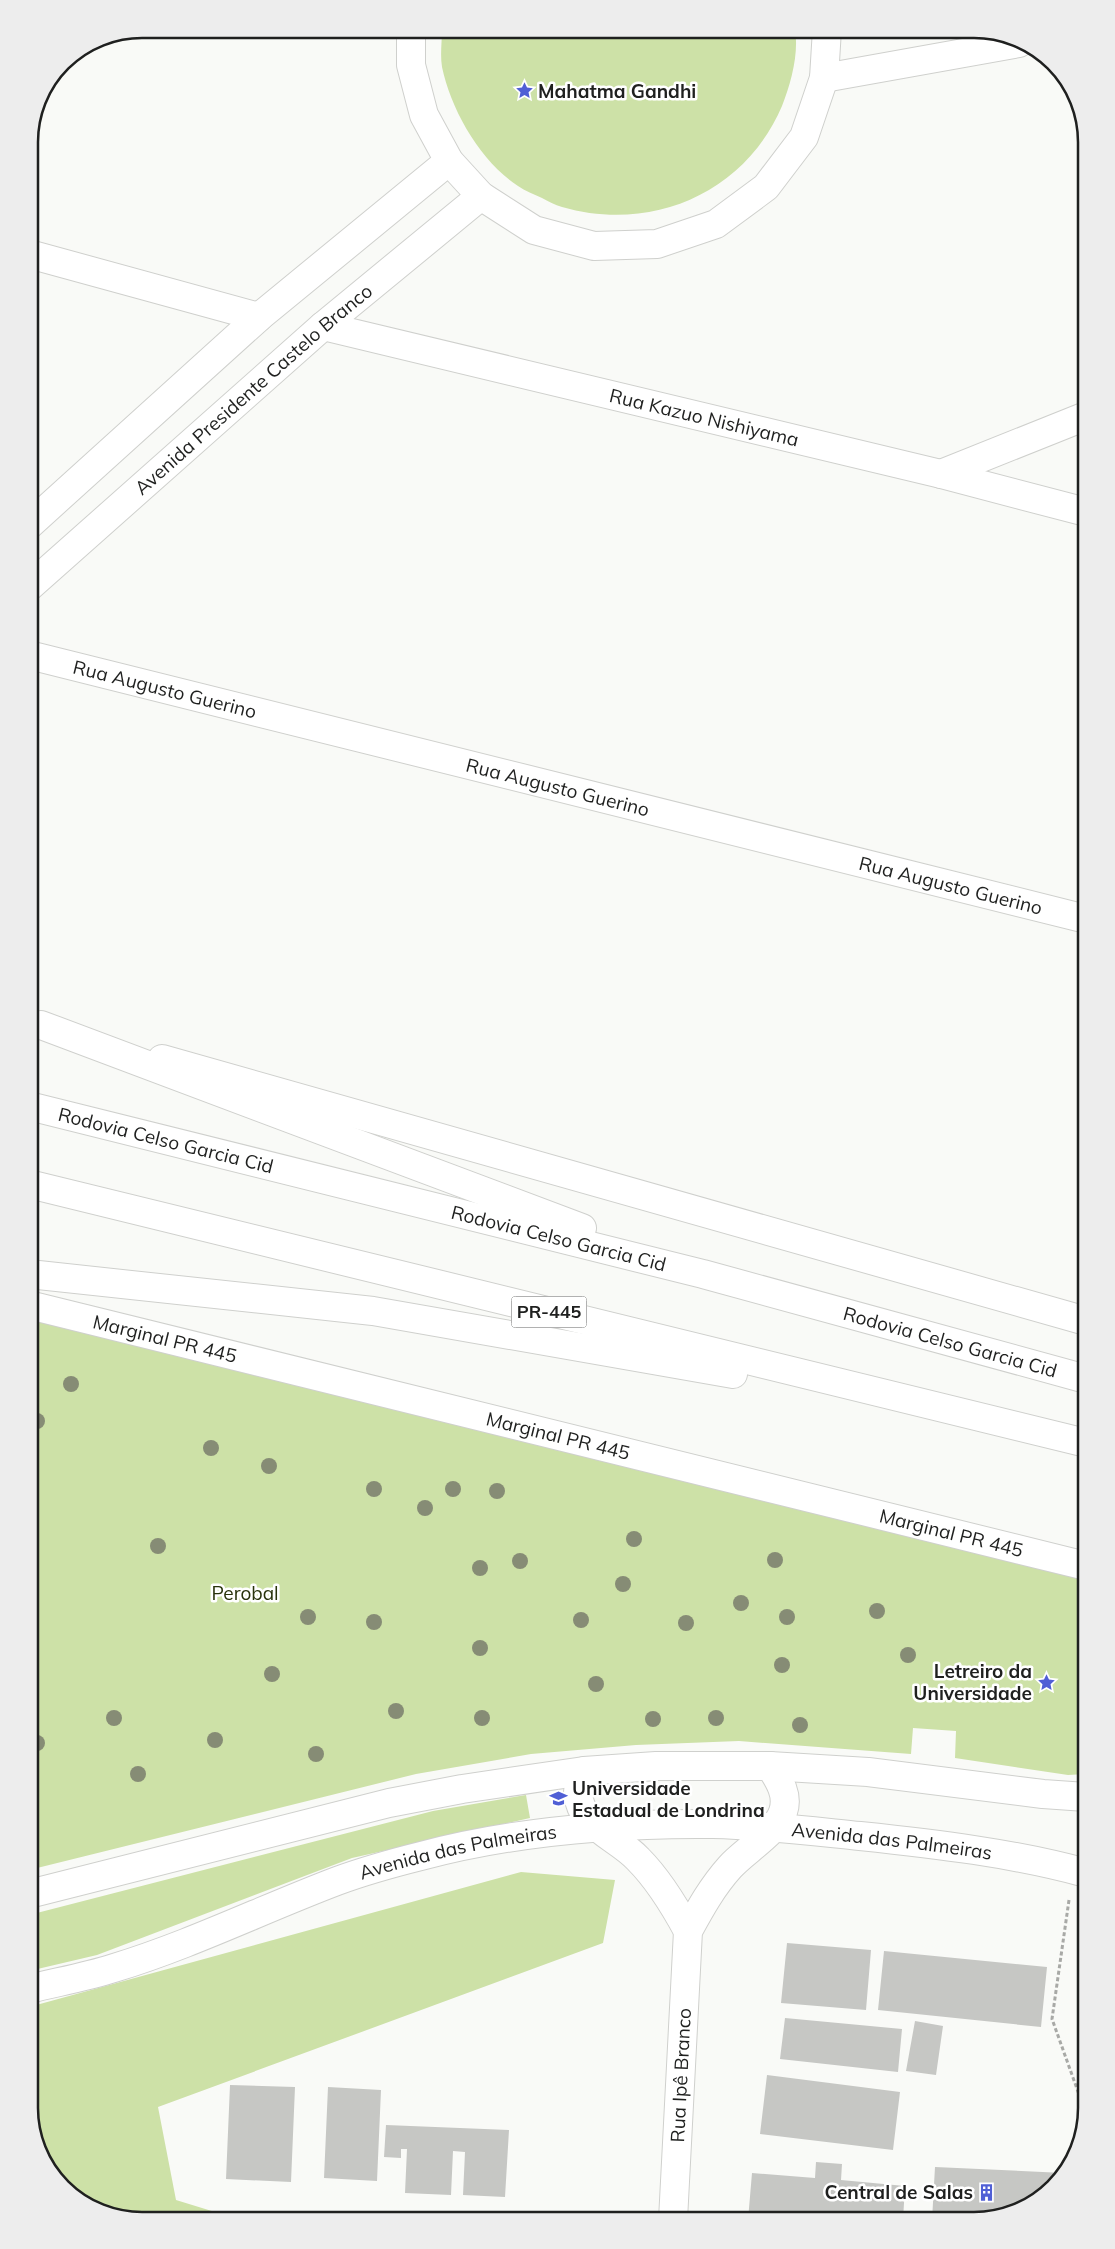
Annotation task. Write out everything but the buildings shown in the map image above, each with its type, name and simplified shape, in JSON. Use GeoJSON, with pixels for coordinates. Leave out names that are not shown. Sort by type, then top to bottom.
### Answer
{"type":"FeatureCollection","features":[{"type":"Feature","properties":{"kind":"main road"},"geometry":{"type":"LineString","coordinates":[[411,38],[411,65],[424,115],[449,161],[481,196],[534,230],[594,246],[657,244],[716,224],[766,187],[804,137],[824,78],[826,38]]}},
{"type":"Feature","properties":{"kind":"main road"},"geometry":{"type":"LineString","coordinates":[[824,78],[1011,44]]}},
{"type":"Feature","properties":{"kind":"main road"},"geometry":{"type":"LineString","coordinates":[[38,517],[259,317],[449,161]]}},
{"type":"Feature","properties":{"kind":"main road","name":"Avenida Presidente Castelo Branco"},"geometry":{"type":"LineString","coordinates":[[38,579],[322,326],[481,196]]}},
{"type":"Feature","properties":{"kind":"main road"},"geometry":{"type":"LineString","coordinates":[[38,256],[259,317]]}},
{"type":"Feature","properties":{"kind":"main road","name":"Rua Kazuo Nishiyama"},"geometry":{"type":"LineString","coordinates":[[322,326],[941,474],[1078,510]]}},
{"type":"Feature","properties":{"kind":"main road"},"geometry":{"type":"LineString","coordinates":[[941,474],[1078,419]]}},
{"type":"Feature","properties":{"kind":"main road","name":"Rua Augusto Guerino"},"geometry":{"type":"LineString","coordinates":[[38,657],[1078,918]]}},
{"type":"Feature","properties":{"kind":"main road"},"geometry":{"type":"LineString","coordinates":[[38,1024],[703,1274]]}},
{"type":"Feature","properties":{"kind":"main road"},"geometry":{"type":"LineString","coordinates":[[38,1024],[1078,1319]]}},
{"type":"Feature","properties":{"kind":"main road","name":"Rodovia Celso Garcia Cid"},"geometry":{"type":"LineString","coordinates":[[38,1108],[703,1274],[1078,1377]]}},
{"type":"Feature","properties":{"kind":"main road","name":"PR-445"},"geometry":{"type":"LineString","coordinates":[[38,1186],[1077,1441]]}},
{"type":"Feature","properties":{"kind":"main road"},"geometry":{"type":"LineString","coordinates":[[38,1275],[373,1311],[756,1378],[1077,1441]]}},
{"type":"Feature","properties":{"kind":"main road","name":"Marginal PR 445"},"geometry":{"type":"LineString","coordinates":[[38,1307],[1078,1564]]}},
{"type":"Feature","properties":{"kind":"main road"},"geometry":{"type":"LineString","coordinates":[[38,1892],[389,1802],[584,1771],[656,1766],[770,1766],[868,1772],[1043,1794],[1078,1796]]}},
{"type":"Feature","properties":{"kind":"main road"},"geometry":{"type":"LineString","coordinates":[[688,1931],[706,1898],[730,1867],[773,1827],[783,1813],[785,1800],[782,1784],[770,1766]]}},
{"type":"Feature","properties":{"kind":"main road"},"geometry":{"type":"LineString","coordinates":[[584,1771],[578,1791],[580,1804],[585,1814],[597,1828],[636,1856],[655,1877],[688,1931]]}},
{"type":"Feature","properties":{"kind":"main road","name":"Avenida das Palmeiras"},"geometry":{"type":"LineString","coordinates":[[38,1987],[114,1968],[254,1916],[339,1880],[423,1855],[513,1837],[597,1828],[713,1824],[773,1827],[921,1842],[1046,1862],[1078,1871]]}},
{"type":"Feature","properties":{"kind":"main road","name":"Rua Ipê Branco"},"geometry":{"type":"LineString","coordinates":[[673,2212],[688,1931]]}},
{"type":"Feature","properties":{"kind":"path"},"geometry":{"type":"LineString","coordinates":[[1070,1897],[1052,2019],[1078,2092]]}},
{"type":"Feature","properties":{"kind":"green space"},"geometry":{"type":"Polygon","coordinates":[[[442,38],[796,39],[791,78],[782,106],[766,136],[745,162],[720,183],[692,199],[661,209],[629,214],[596,214],[559,206],[518,186],[504,175],[480,149],[460,117],[446,83],[441,53],[442,38]]]}},
{"type":"Feature","properties":{"kind":"green space","name":"Perobal"},"geometry":{"type":"Polygon","coordinates":[[[38,1320],[1078,1576],[1078,1774],[1068,1775],[955,1758],[956,1731],[913,1728],[911,1754],[739,1741],[636,1745],[531,1754],[416,1774],[38,1868],[38,1320]]]}},
{"type":"Feature","properties":{"kind":"green space"},"geometry":{"type":"Polygon","coordinates":[[[526,1795],[530,1818],[352,1858],[97,1955],[38,1969],[38,1913],[433,1811],[526,1795]]]}},
{"type":"Feature","properties":{"kind":"green space"},"geometry":{"type":"Polygon","coordinates":[[[521,1872],[615,1880],[603,1943],[158,2107],[176,2200],[212,2211],[121,2210],[89,2198],[59,2171],[45,2147],[38,2121],[38,2005],[521,1872]]]}},
{"type":"Feature","properties":{"kind":"place","name":"Mahatma Gandhi"},"geometry":{"type":"Point","coordinates":[524,91]}},
{"type":"Feature","properties":{"kind":"place","name":"Letreiro da Universidade"},"geometry":{"type":"Point","coordinates":[1046,1682]}},
{"type":"Feature","properties":{"kind":"place","name":"Universidade Estadual de Londrina"},"geometry":{"type":"Point","coordinates":[558,1799]}},
{"type":"Feature","properties":{"kind":"place","name":"Central de Salas"},"geometry":{"type":"Point","coordinates":[987,2192]}}]}
